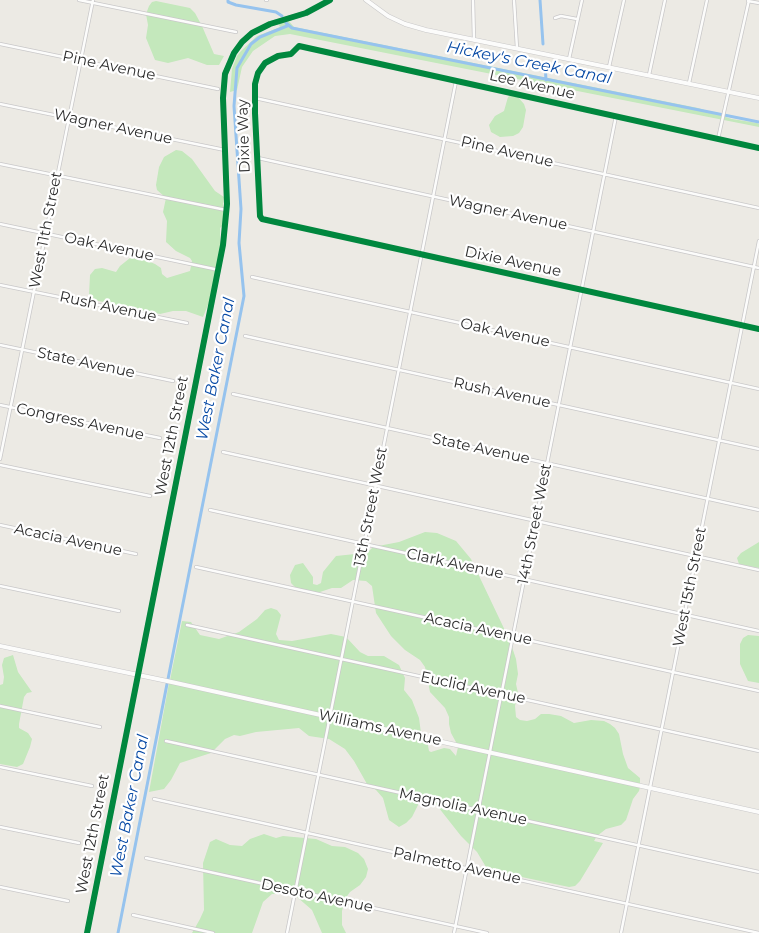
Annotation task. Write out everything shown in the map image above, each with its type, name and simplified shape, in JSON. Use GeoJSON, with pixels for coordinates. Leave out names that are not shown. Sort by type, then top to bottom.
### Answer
{"type":"FeatureCollection","features":[{"type":"Feature","properties":{"kind":"street"},"geometry":{"type":"LineString","coordinates":[[79,0],[92,1],[236,32]]}},
{"type":"Feature","properties":{"kind":"street","name":"West 12th Street"},"geometry":{"type":"LineString","coordinates":[[86,933],[225,236],[227,210],[224,82],[226,70],[234,53],[244,40],[258,30],[306,13],[330,0]]}},
{"type":"Feature","properties":{"kind":"street"},"geometry":{"type":"LineString","coordinates":[[366,0],[380,12],[405,24],[426,30],[759,98]]}},
{"type":"Feature","properties":{"kind":"street"},"geometry":{"type":"LineString","coordinates":[[473,0],[474,40]]}},
{"type":"Feature","properties":{"kind":"street"},"geometry":{"type":"LineString","coordinates":[[514,0],[517,49]]}},
{"type":"Feature","properties":{"kind":"street"},"geometry":{"type":"LineString","coordinates":[[569,59],[582,0]]}},
{"type":"Feature","properties":{"kind":"street"},"geometry":{"type":"LineString","coordinates":[[609,67],[624,0]]}},
{"type":"Feature","properties":{"kind":"street"},"geometry":{"type":"LineString","coordinates":[[649,75],[665,0]]}},
{"type":"Feature","properties":{"kind":"street"},"geometry":{"type":"LineString","coordinates":[[688,84],[707,0]]}},
{"type":"Feature","properties":{"kind":"street","name":"West 11th Street"},"geometry":{"type":"LineString","coordinates":[[0,459],[92,1]]}},
{"type":"Feature","properties":{"kind":"street"},"geometry":{"type":"LineString","coordinates":[[718,139],[748,1],[759,3]]}},
{"type":"Feature","properties":{"kind":"street"},"geometry":{"type":"LineString","coordinates":[[555,18],[561,16],[578,19]]}},
{"type":"Feature","properties":{"kind":"street","name":"Pine Avenue"},"geometry":{"type":"LineString","coordinates":[[0,44],[218,89]]}},
{"type":"Feature","properties":{"kind":"street","name":"Lee Avenue"},"geometry":{"type":"LineString","coordinates":[[299,46],[759,148]]}},
{"type":"Feature","properties":{"kind":"street","name":"Dixie Way"},"geometry":{"type":"LineString","coordinates":[[262,219],[260,216],[255,98],[257,76],[263,66],[273,58],[291,54],[299,46]]}},
{"type":"Feature","properties":{"kind":"street","name":"13th Street West"},"geometry":{"type":"LineString","coordinates":[[287,933],[456,81]]}},
{"type":"Feature","properties":{"kind":"street","name":"Pine Avenue"},"geometry":{"type":"LineString","coordinates":[[255,98],[759,208]]}},
{"type":"Feature","properties":{"kind":"street","name":"Wagner Avenue"},"geometry":{"type":"LineString","coordinates":[[0,104],[225,150]]}},
{"type":"Feature","properties":{"kind":"street","name":"14th Street West"},"geometry":{"type":"LineString","coordinates":[[454,933],[616,116]]}},
{"type":"Feature","properties":{"kind":"street","name":"Wagner Avenue"},"geometry":{"type":"LineString","coordinates":[[258,158],[759,268]]}},
{"type":"Feature","properties":{"kind":"street"},"geometry":{"type":"LineString","coordinates":[[0,164],[227,210]]}},
{"type":"Feature","properties":{"kind":"street","name":"Dixie Avenue"},"geometry":{"type":"LineString","coordinates":[[262,219],[759,329]]}},
{"type":"Feature","properties":{"kind":"street","name":"Oak Avenue"},"geometry":{"type":"LineString","coordinates":[[0,224],[219,270]]}},
{"type":"Feature","properties":{"kind":"street","name":"West 15th Street"},"geometry":{"type":"LineString","coordinates":[[622,933],[759,240]]}},
{"type":"Feature","properties":{"kind":"street","name":"Oak Avenue"},"geometry":{"type":"LineString","coordinates":[[252,277],[759,389]]}},
{"type":"Feature","properties":{"kind":"street","name":"Rush Avenue"},"geometry":{"type":"LineString","coordinates":[[0,285],[187,323]]}},
{"type":"Feature","properties":{"kind":"street","name":"Rush Avenue"},"geometry":{"type":"LineString","coordinates":[[245,336],[759,449]]}},
{"type":"Feature","properties":{"kind":"street","name":"State Avenue"},"geometry":{"type":"LineString","coordinates":[[0,345],[173,381]]}},
{"type":"Feature","properties":{"kind":"street","name":"State Avenue"},"geometry":{"type":"LineString","coordinates":[[233,394],[759,510]]}},
{"type":"Feature","properties":{"kind":"street","name":"Congress Avenue"},"geometry":{"type":"LineString","coordinates":[[0,405],[160,438]]}},
{"type":"Feature","properties":{"kind":"street"},"geometry":{"type":"LineString","coordinates":[[223,452],[759,570]]}},
{"type":"Feature","properties":{"kind":"street"},"geometry":{"type":"LineString","coordinates":[[0,465],[150,496]]}},
{"type":"Feature","properties":{"kind":"street","name":"Clark Avenue"},"geometry":{"type":"LineString","coordinates":[[210,510],[759,631]]}},
{"type":"Feature","properties":{"kind":"street","name":"Acacia Avenue"},"geometry":{"type":"LineString","coordinates":[[0,526],[136,554]]}},
{"type":"Feature","properties":{"kind":"street","name":"Acacia Avenue"},"geometry":{"type":"LineString","coordinates":[[196,567],[759,691]]}},
{"type":"Feature","properties":{"kind":"street"},"geometry":{"type":"LineString","coordinates":[[0,586],[119,610]]}},
{"type":"Feature","properties":{"kind":"street","name":"Euclid Avenue"},"geometry":{"type":"LineString","coordinates":[[187,625],[759,751]]}},
{"type":"Feature","properties":{"kind":"street","name":"Williams Avenue"},"geometry":{"type":"LineString","coordinates":[[0,646],[759,812]]}},
{"type":"Feature","properties":{"kind":"street"},"geometry":{"type":"LineString","coordinates":[[0,706],[100,727]]}},
{"type":"Feature","properties":{"kind":"street","name":"Magnolia Avenue"},"geometry":{"type":"LineString","coordinates":[[166,741],[759,872]]}},
{"type":"Feature","properties":{"kind":"street"},"geometry":{"type":"LineString","coordinates":[[0,766],[92,786]]}},
{"type":"Feature","properties":{"kind":"street","name":"Palmetto Avenue"},"geometry":{"type":"LineString","coordinates":[[154,799],[759,933]]}},
{"type":"Feature","properties":{"kind":"street"},"geometry":{"type":"LineString","coordinates":[[0,827],[79,843]]}},
{"type":"Feature","properties":{"kind":"street","name":"Desoto Avenue"},"geometry":{"type":"LineString","coordinates":[[146,858],[488,933]]}},
{"type":"Feature","properties":{"kind":"street"},"geometry":{"type":"LineString","coordinates":[[0,887],[68,901]]}},
{"type":"Feature","properties":{"kind":"street"},"geometry":{"type":"LineString","coordinates":[[133,916],[213,933]]}},
{"type":"Feature","properties":{"kind":"green space"},"geometry":{"type":"Polygon","coordinates":[[[156,1],[190,8],[195,13],[214,54],[224,56],[219,65],[207,65],[188,58],[168,63],[155,60],[146,38],[148,25],[146,14],[152,2],[156,1]]]}},
{"type":"Feature","properties":{"kind":"green space"},"geometry":{"type":"Polygon","coordinates":[[[288,20],[294,27],[698,108],[732,119],[757,123],[759,127],[290,34],[275,36],[253,51],[242,67],[237,90],[230,92],[232,69],[241,51],[257,36],[280,27],[278,23],[288,20]]]}},
{"type":"Feature","properties":{"kind":"green space"},"geometry":{"type":"Polygon","coordinates":[[[511,95],[517,96],[524,104],[526,110],[523,127],[519,133],[513,136],[500,137],[491,132],[489,125],[495,116],[504,111],[508,97],[511,95]]]}},
{"type":"Feature","properties":{"kind":"green space"},"geometry":{"type":"Polygon","coordinates":[[[176,150],[182,151],[192,159],[215,191],[224,197],[223,206],[225,210],[223,225],[220,228],[220,254],[210,300],[203,317],[186,311],[160,314],[94,300],[89,295],[90,275],[95,269],[102,268],[116,272],[130,258],[143,259],[155,264],[161,268],[162,274],[167,278],[190,271],[192,261],[190,258],[176,251],[166,242],[167,221],[163,212],[166,198],[157,190],[156,185],[159,167],[164,157],[176,150]]]}},
{"type":"Feature","properties":{"kind":"green space"},"geometry":{"type":"Polygon","coordinates":[[[425,532],[437,533],[456,541],[471,559],[510,641],[516,659],[518,693],[515,706],[516,717],[527,721],[535,719],[541,714],[549,714],[561,716],[574,723],[591,720],[604,721],[610,724],[619,734],[628,768],[640,778],[640,784],[457,744],[451,733],[449,717],[445,708],[430,692],[425,667],[420,660],[405,650],[391,636],[376,613],[372,586],[366,581],[353,580],[341,588],[309,592],[297,589],[291,583],[290,575],[295,565],[303,563],[313,577],[313,584],[317,585],[321,583],[323,572],[336,556],[370,550],[373,547],[399,542],[425,532]]]}},
{"type":"Feature","properties":{"kind":"green space"},"geometry":{"type":"Polygon","coordinates":[[[759,542],[759,568],[739,564],[737,558],[741,553],[759,542]]]}},
{"type":"Feature","properties":{"kind":"green space"},"geometry":{"type":"Polygon","coordinates":[[[271,608],[277,610],[281,615],[276,634],[279,640],[292,641],[331,634],[346,637],[360,652],[368,656],[384,656],[399,665],[405,678],[404,690],[412,700],[419,718],[421,733],[425,737],[170,680],[182,621],[191,622],[200,635],[219,639],[239,632],[257,619],[265,610],[271,608]]]}},
{"type":"Feature","properties":{"kind":"green space"},"geometry":{"type":"Polygon","coordinates":[[[748,635],[759,636],[759,683],[748,681],[740,664],[740,644],[743,638],[748,635]]]}},
{"type":"Feature","properties":{"kind":"green space"},"geometry":{"type":"Polygon","coordinates":[[[13,655],[18,672],[32,692],[27,693],[24,697],[19,728],[28,733],[32,739],[23,764],[17,767],[0,764],[0,685],[3,684],[4,677],[2,665],[4,658],[13,655]]]}},
{"type":"Feature","properties":{"kind":"green space"},"geometry":{"type":"Polygon","coordinates":[[[169,683],[427,740],[429,751],[431,752],[444,748],[450,749],[456,756],[458,747],[640,787],[633,799],[626,820],[621,825],[606,829],[597,836],[594,841],[603,843],[575,886],[569,887],[517,876],[486,867],[477,852],[461,836],[431,796],[420,801],[412,817],[399,827],[389,820],[383,798],[367,784],[345,749],[329,739],[309,736],[299,728],[256,732],[240,736],[234,735],[225,739],[211,753],[180,763],[164,789],[149,792],[169,683]]]}},
{"type":"Feature","properties":{"kind":"green space"},"geometry":{"type":"Polygon","coordinates":[[[264,834],[276,838],[283,836],[316,839],[332,846],[345,847],[358,853],[364,859],[368,869],[366,877],[345,899],[342,911],[342,925],[346,933],[322,933],[312,910],[297,897],[289,894],[272,894],[263,902],[252,933],[192,933],[204,910],[203,863],[210,842],[216,839],[230,845],[242,846],[250,839],[264,834]]]}},
{"type":"Feature","properties":{"kind":"waterway"},"geometry":{"type":"LineString","coordinates":[[228,0],[228,2],[236,5],[276,12],[282,16]]}},
{"type":"Feature","properties":{"kind":"waterway"},"geometry":{"type":"LineString","coordinates":[[540,0],[543,44]]}},
{"type":"Feature","properties":{"kind":"waterway","name":"Hickey's Creek Canal"},"geometry":{"type":"LineString","coordinates":[[286,23],[292,28],[759,122]]}},
{"type":"Feature","properties":{"kind":"waterway","name":"West Baker Canal"},"geometry":{"type":"LineString","coordinates":[[168,679],[244,296],[239,243],[241,209],[234,106],[237,68],[251,44],[260,37],[287,26]]}},
{"type":"Feature","properties":{"kind":"waterway"},"geometry":{"type":"LineString","coordinates":[[545,64],[546,80]]}},
{"type":"Feature","properties":{"kind":"waterway","name":"West Baker Canal"},"geometry":{"type":"LineString","coordinates":[[118,933],[167,684]]}},
{"type":"Feature","properties":{"kind":"cycle path"},"geometry":{"type":"LineString","coordinates":[[87,933],[223,245],[227,204],[223,98],[225,74],[234,53],[252,33],[270,24],[306,13],[330,0]]}},
{"type":"Feature","properties":{"kind":"cycle path"},"geometry":{"type":"LineString","coordinates":[[759,148],[299,46],[291,54],[278,56],[265,63],[258,73],[255,84],[260,216],[262,219],[759,329]]}}]}
